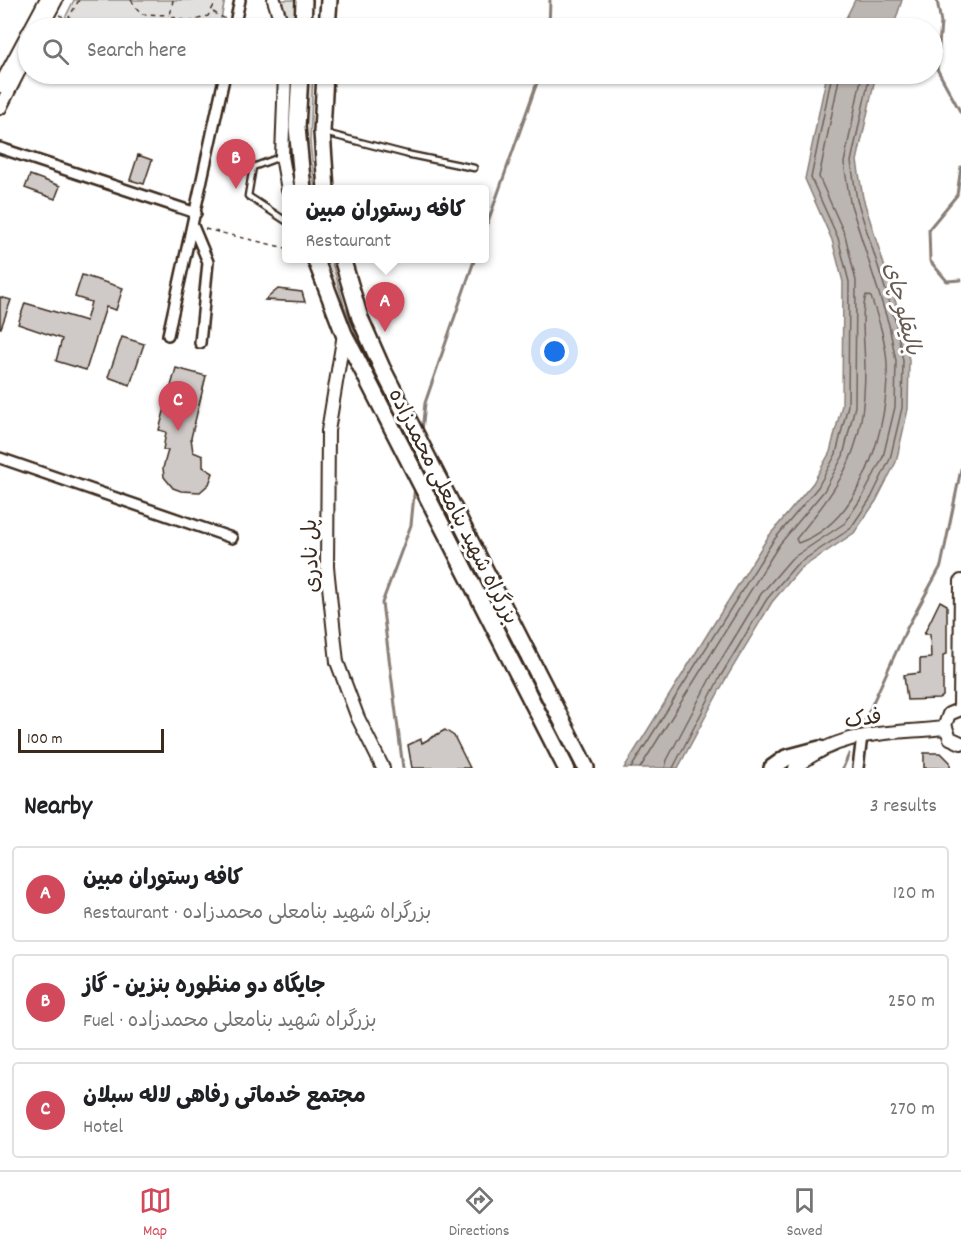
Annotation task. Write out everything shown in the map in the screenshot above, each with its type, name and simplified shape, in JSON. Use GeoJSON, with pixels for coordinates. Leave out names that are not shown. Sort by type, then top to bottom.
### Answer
{"type":"FeatureCollection","features":[{"type":"Feature","properties":{"kind":"highway"},"geometry":{"type":"LineString","coordinates":[[303,18],[304,0]]}},
{"type":"Feature","properties":{"kind":"highway"},"geometry":{"type":"LineString","coordinates":[[327,18],[328,0]]}},
{"type":"Feature","properties":{"kind":"highway"},"geometry":{"type":"LineString","coordinates":[[299,84],[297,127],[303,185]]}},
{"type":"Feature","properties":{"kind":"highway"},"geometry":{"type":"LineString","coordinates":[[324,84],[322,132],[326,185]]}},
{"type":"Feature","properties":{"kind":"highway","name":"بزرگراه شهید بنامعلی محمدزاده"},"geometry":{"type":"LineString","coordinates":[[317,263],[344,334],[420,487],[566,768]]}},
{"type":"Feature","properties":{"kind":"highway","name":"بزرگراه شهید بنامعلی محمدزاده"},"geometry":{"type":"LineString","coordinates":[[344,263],[369,338],[424,453],[586,768]]}},
{"type":"Feature","properties":{"kind":"highway"},"geometry":{"type":"LineString","coordinates":[[772,768],[786,758],[819,749]]}},
{"type":"Feature","properties":{"kind":"street"},"geometry":{"type":"LineString","coordinates":[[236,18],[240,0]]}},
{"type":"Feature","properties":{"kind":"street"},"geometry":{"type":"LineString","coordinates":[[274,0],[280,18]]}},
{"type":"Feature","properties":{"kind":"street"},"geometry":{"type":"LineString","coordinates":[[39,18],[51,4]]}},
{"type":"Feature","properties":{"kind":"street"},"geometry":{"type":"LineString","coordinates":[[45,18],[51,4]]}},
{"type":"Feature","properties":{"kind":"street"},"geometry":{"type":"LineString","coordinates":[[0,87],[18,52]]}},
{"type":"Feature","properties":{"kind":"street"},"geometry":{"type":"LineString","coordinates":[[0,108],[18,73]]}},
{"type":"Feature","properties":{"kind":"street"},"geometry":{"type":"LineString","coordinates":[[168,335],[223,84]]}},
{"type":"Feature","properties":{"kind":"street"},"geometry":{"type":"LineString","coordinates":[[285,84],[282,156],[287,185]]}},
{"type":"Feature","properties":{"kind":"street"},"geometry":{"type":"LineString","coordinates":[[0,148],[196,213]]}},
{"type":"Feature","properties":{"kind":"street"},"geometry":{"type":"LineString","coordinates":[[193,226],[208,262],[200,342]]}},
{"type":"Feature","properties":{"kind":"street","name":"پل نادری"},"geometry":{"type":"LineString","coordinates":[[344,334],[328,430],[327,567],[337,662],[358,718],[383,768]]}},
{"type":"Feature","properties":{"kind":"street"},"geometry":{"type":"LineString","coordinates":[[0,458],[232,538]]}},
{"type":"Feature","properties":{"kind":"street"},"geometry":{"type":"LineString","coordinates":[[961,580],[961,709],[949,714],[945,728],[950,738],[961,743]]}},
{"type":"Feature","properties":{"kind":"street","name":"فدک"},"geometry":{"type":"LineString","coordinates":[[795,768],[819,749],[834,742],[862,736],[945,728]]}},
{"type":"Feature","properties":{"kind":"street"},"geometry":{"type":"LineString","coordinates":[[858,768],[862,736]]}},
{"type":"Feature","properties":{"kind":"lane"},"geometry":{"type":"LineString","coordinates":[[322,132],[406,154],[474,168]]}},
{"type":"Feature","properties":{"kind":"lane"},"geometry":{"type":"LineString","coordinates":[[282,156],[253,167],[248,196],[282,218]]}},
{"type":"Feature","properties":{"kind":"path"},"geometry":{"type":"LineString","coordinates":[[69,18],[79,0]]}},
{"type":"Feature","properties":{"kind":"path"},"geometry":{"type":"LineString","coordinates":[[131,0],[141,14],[176,18]]}},
{"type":"Feature","properties":{"kind":"path"},"geometry":{"type":"LineString","coordinates":[[170,16],[173,0]]}},
{"type":"Feature","properties":{"kind":"path"},"geometry":{"type":"LineString","coordinates":[[202,18],[208,16],[217,0]]}},
{"type":"Feature","properties":{"kind":"path"},"geometry":{"type":"LineString","coordinates":[[51,4],[67,18]]}},
{"type":"Feature","properties":{"kind":"path"},"geometry":{"type":"LineString","coordinates":[[212,11],[222,18]]}},
{"type":"Feature","properties":{"kind":"path"},"geometry":{"type":"LineString","coordinates":[[193,226],[282,247]]}},
{"type":"Feature","properties":{"kind":"shaded area"},"geometry":{"type":"Polygon","coordinates":[[[74,0],[225,0],[221,18],[65,18],[74,0]]]}},
{"type":"Feature","properties":{"kind":"shaded area"},"geometry":{"type":"Polygon","coordinates":[[[281,0],[296,0],[295,18],[287,18],[281,0]]]}},
{"type":"Feature","properties":{"kind":"shaded area"},"geometry":{"type":"Polygon","coordinates":[[[306,84],[313,84],[310,141],[315,185],[308,185],[303,122],[306,84]]]}},
{"type":"Feature","properties":{"kind":"shaded area"},"geometry":{"type":"Polygon","coordinates":[[[324,263],[332,263],[344,305],[370,368],[575,768],[572,768],[352,339],[324,263]]]}},
{"type":"Feature","properties":{"kind":"water"},"geometry":{"type":"Polygon","coordinates":[[[855,0],[902,0],[896,18],[846,18],[855,0]]]}},
{"type":"Feature","properties":{"kind":"water"},"geometry":{"type":"Polygon","coordinates":[[[825,84],[874,84],[857,161],[863,198],[902,322],[909,360],[908,409],[896,462],[876,501],[854,533],[800,569],[772,602],[725,680],[678,768],[624,768],[768,537],[813,483],[830,452],[842,405],[843,282],[832,240],[805,179],[825,84]]]}},
{"type":"Feature","properties":{"kind":"building"},"geometry":{"type":"Polygon","coordinates":[[[138,155],[152,160],[144,184],[130,180],[138,155]]]}},
{"type":"Feature","properties":{"kind":"building"},"geometry":{"type":"Polygon","coordinates":[[[30,175],[60,186],[55,199],[25,188],[30,175]]]}},
{"type":"Feature","properties":{"kind":"building"},"geometry":{"type":"Polygon","coordinates":[[[82,275],[123,288],[116,310],[106,307],[86,370],[56,361],[62,339],[18,324],[25,303],[86,321],[91,302],[75,297],[82,275]]]}},
{"type":"Feature","properties":{"kind":"building"},"geometry":{"type":"Polygon","coordinates":[[[278,289],[302,292],[305,302],[265,300],[278,289]]]}},
{"type":"Feature","properties":{"kind":"building"},"geometry":{"type":"Polygon","coordinates":[[[0,297],[11,300],[1,328],[0,328],[0,297]]]}},
{"type":"Feature","properties":{"kind":"building"},"geometry":{"type":"Polygon","coordinates":[[[122,337],[144,344],[130,385],[108,377],[122,337]]]}},
{"type":"Feature","properties":{"kind":"building"},"geometry":{"type":"Polygon","coordinates":[[[176,368],[206,376],[191,438],[193,452],[203,456],[203,467],[213,473],[209,484],[200,492],[173,488],[164,477],[163,468],[168,450],[163,450],[166,432],[159,430],[176,368]]]}},
{"type":"Feature","properties":{"kind":"building"},"geometry":{"type":"Polygon","coordinates":[[[940,601],[947,605],[947,654],[943,655],[943,696],[939,699],[907,700],[904,675],[920,673],[920,659],[931,658],[930,634],[924,634],[940,601]]]}},
{"type":"Feature","properties":{"kind":"building"},"geometry":{"type":"Polygon","coordinates":[[[445,730],[454,736],[470,768],[412,768],[408,745],[421,739],[422,743],[445,730]]]}},
{"type":"Feature","properties":{"kind":"building"},"geometry":{"type":"Polygon","coordinates":[[[924,753],[941,753],[950,762],[950,768],[924,768],[924,753]]]}},
{"type":"Feature","properties":{"kind":"waterway"},"geometry":{"type":"LineString","coordinates":[[549,18],[550,0]]}},
{"type":"Feature","properties":{"kind":"waterway"},"geometry":{"type":"LineString","coordinates":[[937,0],[940,18]]}},
{"type":"Feature","properties":{"kind":"waterway"},"geometry":{"type":"LineString","coordinates":[[943,80],[961,113]]}},
{"type":"Feature","properties":{"kind":"waterway"},"geometry":{"type":"LineString","coordinates":[[489,219],[536,84]]}},
{"type":"Feature","properties":{"kind":"waterway"},"geometry":{"type":"LineString","coordinates":[[961,167],[957,195],[929,229],[930,261],[947,281],[961,280]]}},
{"type":"Feature","properties":{"kind":"waterway"},"geometry":{"type":"LineString","coordinates":[[422,431],[425,403],[473,263]]}},
{"type":"Feature","properties":{"kind":"waterway"},"geometry":{"type":"LineString","coordinates":[[865,720],[907,628],[941,566],[961,469]]}},
{"type":"Feature","properties":{"kind":"waterway"},"geometry":{"type":"LineString","coordinates":[[403,768],[382,603],[411,525],[415,485]]}},
{"type":"Feature","properties":{"kind":"waterway"},"geometry":{"type":"LineString","coordinates":[[843,768],[849,754]]}},
{"type":"Feature","properties":{"kind":"place","name":"جایگاه دو منظوره بنزین - گاز"},"geometry":{"type":"Point","coordinates":[236,189]}},
{"type":"Feature","properties":{"kind":"place","name":"کافه رستوران مبین"},"geometry":{"type":"Point","coordinates":[385,332]}},
{"type":"Feature","properties":{"kind":"place","name":"مجتمع خدماتی رفاهی لاله سبلان"},"geometry":{"type":"Point","coordinates":[178,431]}},
{"type":"Feature","properties":{"kind":"water label","name":"بالیقلو چای"},"geometry":{"type":"Point","coordinates":[904,308]}}]}
